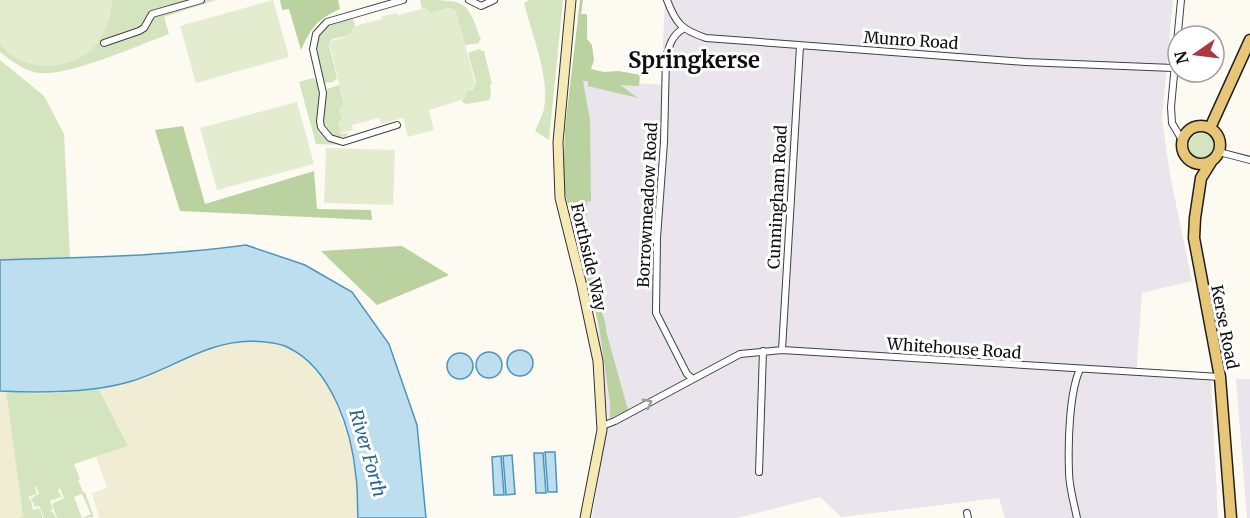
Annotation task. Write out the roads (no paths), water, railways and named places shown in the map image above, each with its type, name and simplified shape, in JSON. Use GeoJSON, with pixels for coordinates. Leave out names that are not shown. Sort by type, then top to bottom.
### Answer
{"type":"FeatureCollection","features":[{"type":"Feature","properties":{"kind":"main road"},"geometry":{"type":"LineString","coordinates":[[1210,128],[1250,40]]}},
{"type":"Feature","properties":{"kind":"main road"},"geometry":{"type":"LineString","coordinates":[[1191,162],[1201,165],[1211,162],[1220,152],[1218,135],[1210,128],[1204,126],[1193,128],[1182,140],[1183,152],[1201,178]]}},
{"type":"Feature","properties":{"kind":"main road","name":"Kerse Road"},"geometry":{"type":"LineString","coordinates":[[1211,162],[1201,178],[1194,238],[1220,376],[1231,518]]}},
{"type":"Feature","properties":{"kind":"street"},"geometry":{"type":"LineString","coordinates":[[104,43],[139,31],[152,14],[201,0]]}},
{"type":"Feature","properties":{"kind":"street"},"geometry":{"type":"LineString","coordinates":[[397,125],[343,142],[330,138],[321,127],[323,93],[313,42],[321,27],[327,22],[403,0]]}},
{"type":"Feature","properties":{"kind":"street"},"geometry":{"type":"LineString","coordinates":[[468,0],[481,6],[494,0]]}},
{"type":"Feature","properties":{"kind":"street","name":"Forthside Way"},"geometry":{"type":"LineString","coordinates":[[571,0],[558,142],[560,198],[598,361],[602,426],[585,518]]}},
{"type":"Feature","properties":{"kind":"street"},"geometry":{"type":"LineString","coordinates":[[667,0],[672,15],[683,29]]}},
{"type":"Feature","properties":{"kind":"street"},"geometry":{"type":"LineString","coordinates":[[1178,24],[1180,0]]}},
{"type":"Feature","properties":{"kind":"street","name":"Munro Road"},"geometry":{"type":"LineString","coordinates":[[683,29],[706,38],[800,46],[1035,62],[1166,68]]}},
{"type":"Feature","properties":{"kind":"street","name":"Borrowmeadow Road"},"geometry":{"type":"LineString","coordinates":[[683,29],[676,33],[666,58],[664,142],[657,238],[656,313],[687,374],[693,379]]}},
{"type":"Feature","properties":{"kind":"street","name":"Cunningham Road"},"geometry":{"type":"LineString","coordinates":[[782,350],[800,46]]}},
{"type":"Feature","properties":{"kind":"street"},"geometry":{"type":"LineString","coordinates":[[1172,84],[1172,123],[1182,140]]}},
{"type":"Feature","properties":{"kind":"street"},"geometry":{"type":"LineString","coordinates":[[1220,152],[1250,160]]}},
{"type":"Feature","properties":{"kind":"street","name":"Whitehouse Road"},"geometry":{"type":"LineString","coordinates":[[602,426],[740,354],[763,351],[782,350],[1220,376]]}},
{"type":"Feature","properties":{"kind":"street"},"geometry":{"type":"LineString","coordinates":[[759,472],[763,351]]}},
{"type":"Feature","properties":{"kind":"street"},"geometry":{"type":"LineString","coordinates":[[1077,518],[1069,472],[1072,408],[1075,380],[1080,369]]}},
{"type":"Feature","properties":{"kind":"water","name":"River Forth"},"geometry":{"type":"Polygon","coordinates":[[[246,245],[305,265],[352,292],[389,344],[417,425],[426,518],[358,518],[354,459],[337,404],[317,371],[304,358],[284,346],[250,341],[225,344],[132,381],[101,388],[49,392],[0,391],[0,260],[154,254],[246,245]]]}},
{"type":"Feature","properties":{"kind":"water"},"geometry":{"type":"Polygon","coordinates":[[[520,350],[529,354],[533,363],[529,372],[520,376],[511,372],[507,363],[511,354],[520,350]]]}},
{"type":"Feature","properties":{"kind":"water"},"geometry":{"type":"Polygon","coordinates":[[[489,352],[498,356],[502,365],[498,374],[489,378],[480,374],[476,365],[480,356],[489,352]]]}},
{"type":"Feature","properties":{"kind":"water"},"geometry":{"type":"Polygon","coordinates":[[[460,353],[469,357],[473,366],[469,375],[460,379],[451,375],[447,366],[451,357],[460,353]]]}},
{"type":"Feature","properties":{"kind":"water"},"geometry":{"type":"Polygon","coordinates":[[[545,452],[555,452],[557,492],[548,492],[545,452]]]}},
{"type":"Feature","properties":{"kind":"water"},"geometry":{"type":"Polygon","coordinates":[[[534,453],[543,453],[546,493],[536,493],[534,453]]]}},
{"type":"Feature","properties":{"kind":"water"},"geometry":{"type":"Polygon","coordinates":[[[512,455],[515,494],[506,495],[503,456],[512,455]]]}},
{"type":"Feature","properties":{"kind":"water"},"geometry":{"type":"Polygon","coordinates":[[[501,456],[504,495],[494,495],[492,457],[501,456]]]}},
{"type":"Feature","properties":{"kind":"district","name":"Springkerse"},"geometry":{"type":"Point","coordinates":[694,60]}}]}
